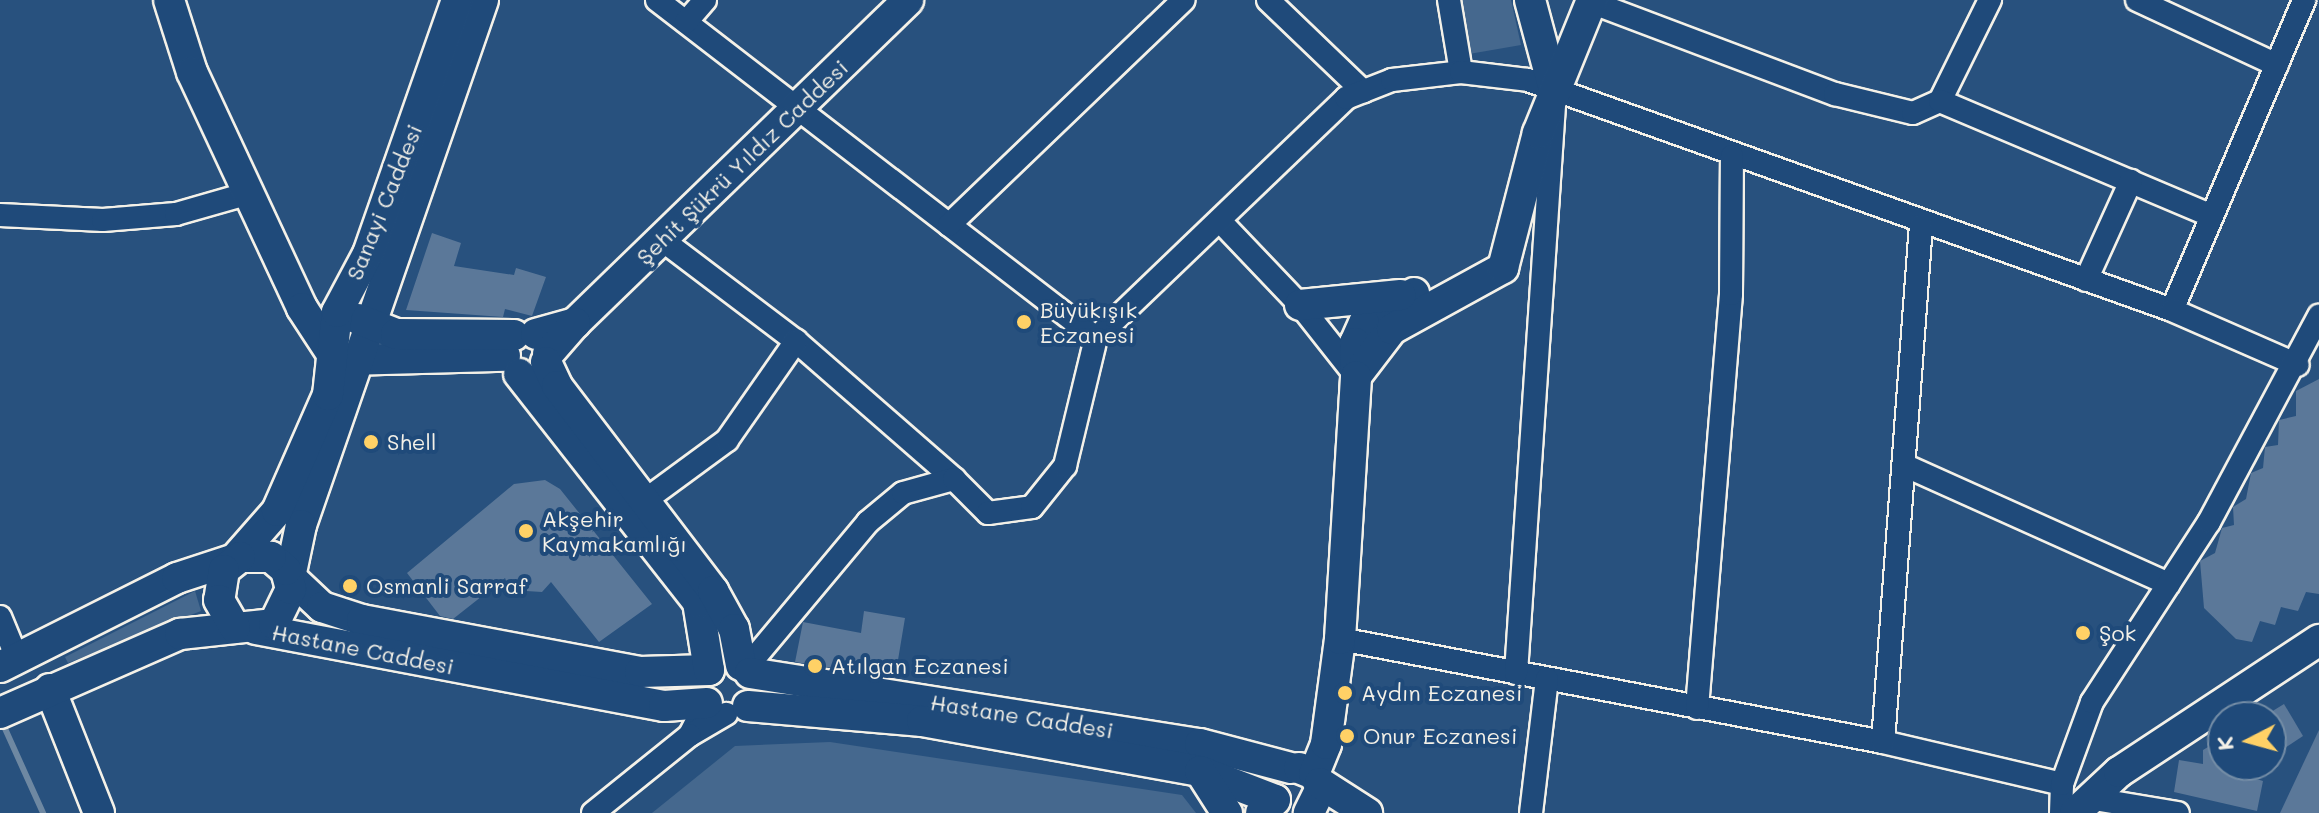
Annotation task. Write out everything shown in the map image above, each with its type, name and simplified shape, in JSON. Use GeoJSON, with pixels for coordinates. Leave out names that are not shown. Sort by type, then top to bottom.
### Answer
{"type":"FeatureCollection","features":[{"type":"Feature","properties":{"kind":"main road"},"geometry":{"type":"LineString","coordinates":[[169,0],[192,72],[302,308],[332,354],[363,359],[528,353]]}},
{"type":"Feature","properties":{"kind":"main road","name":"Sanayi Caddesi"},"geometry":{"type":"LineString","coordinates":[[235,559],[277,511],[298,473],[328,395],[337,312],[374,239],[457,0]]}},
{"type":"Feature","properties":{"kind":"main road","name":"Sanayi Caddesi"},"geometry":{"type":"LineString","coordinates":[[257,625],[290,577],[301,525],[363,359],[483,0]]}},
{"type":"Feature","properties":{"kind":"main road","name":"Şehit Şükrü Yıldız Caddesi"},"geometry":{"type":"LineString","coordinates":[[528,353],[575,323],[799,110],[908,0]]}},
{"type":"Feature","properties":{"kind":"main road"},"geometry":{"type":"LineString","coordinates":[[1530,0],[1555,93]]}},
{"type":"Feature","properties":{"kind":"main road"},"geometry":{"type":"LineString","coordinates":[[1356,376],[1392,329],[1475,285],[1508,259],[1538,133],[1592,1]]}},
{"type":"Feature","properties":{"kind":"main road"},"geometry":{"type":"LineString","coordinates":[[1300,305],[1475,285]]}},
{"type":"Feature","properties":{"kind":"main road"},"geometry":{"type":"LineString","coordinates":[[1309,813],[1321,798],[1308,775],[1326,744],[1340,639],[1356,376],[1355,343],[1364,323],[1414,293]]}},
{"type":"Feature","properties":{"kind":"main road"},"geometry":{"type":"LineString","coordinates":[[302,308],[337,312],[396,334],[528,353],[557,386],[713,591],[734,629],[755,689],[727,707],[702,686],[709,670],[698,602],[528,353]]}},
{"type":"Feature","properties":{"kind":"main road","name":"Hastane Caddesi"},"geometry":{"type":"LineString","coordinates":[[235,559],[271,557],[322,607],[362,620],[640,672],[709,670]]}},
{"type":"Feature","properties":{"kind":"main road"},"geometry":{"type":"LineString","coordinates":[[235,559],[218,590],[257,625]]}},
{"type":"Feature","properties":{"kind":"main road"},"geometry":{"type":"LineString","coordinates":[[7,663],[177,578],[235,559]]}},
{"type":"Feature","properties":{"kind":"main road"},"geometry":{"type":"LineString","coordinates":[[0,713],[180,634],[257,625]]}},
{"type":"Feature","properties":{"kind":"main road","name":"Hastane Caddesi"},"geometry":{"type":"LineString","coordinates":[[257,625],[664,706],[727,707],[922,721],[1200,771],[1274,809],[1276,781],[1308,775]]}},
{"type":"Feature","properties":{"kind":"main road"},"geometry":{"type":"LineString","coordinates":[[2075,798],[2319,640]]}},
{"type":"Feature","properties":{"kind":"main road"},"geometry":{"type":"LineString","coordinates":[[709,670],[724,662],[746,669]]}},
{"type":"Feature","properties":{"kind":"main road","name":"Hastane Caddesi"},"geometry":{"type":"LineString","coordinates":[[746,669],[1200,744],[1308,775],[1367,813]]}},
{"type":"Feature","properties":{"kind":"main road"},"geometry":{"type":"LineString","coordinates":[[39,694],[99,813]]}},
{"type":"Feature","properties":{"kind":"main road"},"geometry":{"type":"LineString","coordinates":[[1200,771],[1227,813]]}},
{"type":"Feature","properties":{"kind":"street"},"geometry":{"type":"LineString","coordinates":[[657,0],[1096,338]]}},
{"type":"Feature","properties":{"kind":"street"},"geometry":{"type":"LineString","coordinates":[[686,22],[705,0]]}},
{"type":"Feature","properties":{"kind":"street"},"geometry":{"type":"LineString","coordinates":[[949,225],[1184,0]]}},
{"type":"Feature","properties":{"kind":"street"},"geometry":{"type":"LineString","coordinates":[[1268,0],[1363,91]]}},
{"type":"Feature","properties":{"kind":"street"},"geometry":{"type":"LineString","coordinates":[[1449,0],[1461,72]]}},
{"type":"Feature","properties":{"kind":"street"},"geometry":{"type":"LineString","coordinates":[[1592,1],[1835,94],[1913,113],[1940,101],[1990,0]]}},
{"type":"Feature","properties":{"kind":"street"},"geometry":{"type":"LineString","coordinates":[[2137,0],[2277,65]]}},
{"type":"Feature","properties":{"kind":"street"},"geometry":{"type":"LineString","coordinates":[[2172,310],[2304,0]]}},
{"type":"Feature","properties":{"kind":"street"},"geometry":{"type":"LineString","coordinates":[[661,239],[796,341],[954,479],[988,513],[1032,507],[1065,466],[1096,338],[1346,98],[1392,80],[1461,72],[1528,80],[1555,93],[1921,225],[2172,310],[2298,365]]}},
{"type":"Feature","properties":{"kind":"street"},"geometry":{"type":"LineString","coordinates":[[1516,673],[1552,204],[1555,93]]}},
{"type":"Feature","properties":{"kind":"street"},"geometry":{"type":"LineString","coordinates":[[1940,101],[2212,216]]}},
{"type":"Feature","properties":{"kind":"street"},"geometry":{"type":"LineString","coordinates":[[1697,708],[1731,294],[1732,156]]}},
{"type":"Feature","properties":{"kind":"street"},"geometry":{"type":"LineString","coordinates":[[2086,280],[2131,181]]}},
{"type":"Feature","properties":{"kind":"street"},"geometry":{"type":"LineString","coordinates":[[0,215],[103,220],[176,214],[249,193]]}},
{"type":"Feature","properties":{"kind":"street"},"geometry":{"type":"LineString","coordinates":[[1220,221],[1300,305],[1356,376]]}},
{"type":"Feature","properties":{"kind":"street"},"geometry":{"type":"LineString","coordinates":[[1883,742],[1906,466],[1921,225]]}},
{"type":"Feature","properties":{"kind":"street"},"geometry":{"type":"LineString","coordinates":[[2061,813],[2075,798],[2092,702],[2169,584],[2298,365],[2319,316]]}},
{"type":"Feature","properties":{"kind":"street"},"geometry":{"type":"LineString","coordinates":[[644,501],[727,440],[796,341]]}},
{"type":"Feature","properties":{"kind":"street"},"geometry":{"type":"LineString","coordinates":[[1906,466],[2169,584]]}},
{"type":"Feature","properties":{"kind":"street"},"geometry":{"type":"LineString","coordinates":[[746,669],[868,522],[903,493],[954,479]]}},
{"type":"Feature","properties":{"kind":"street"},"geometry":{"type":"LineString","coordinates":[[0,617],[7,663]]}},
{"type":"Feature","properties":{"kind":"street"},"geometry":{"type":"LineString","coordinates":[[1340,639],[1883,742],[2075,798],[2178,813]]}},
{"type":"Feature","properties":{"kind":"street"},"geometry":{"type":"LineString","coordinates":[[1531,813],[1547,679]]}},
{"type":"Feature","properties":{"kind":"street"},"geometry":{"type":"LineString","coordinates":[[593,813],[727,707]]}},
{"type":"Feature","properties":{"kind":"shaded area"},"geometry":{"type":"Polygon","coordinates":[[[1460,0],[1511,0],[1521,45],[1469,54],[1460,0]]]}},
{"type":"Feature","properties":{"kind":"shaded area"},"geometry":{"type":"Polygon","coordinates":[[[195,591],[201,611],[68,663],[65,657],[195,591]]]}},
{"type":"Feature","properties":{"kind":"shaded area"},"geometry":{"type":"Polygon","coordinates":[[[830,742],[1182,795],[1196,813],[652,813],[735,746],[830,742]]]}},
{"type":"Feature","properties":{"kind":"building"},"geometry":{"type":"Polygon","coordinates":[[[432,233],[461,243],[454,266],[514,275],[516,268],[546,277],[532,316],[505,309],[503,317],[406,310],[432,233]]]}},
{"type":"Feature","properties":{"kind":"building"},"geometry":{"type":"Polygon","coordinates":[[[2319,379],[2319,594],[2306,592],[2298,611],[2281,607],[2275,625],[2260,621],[2252,642],[2236,639],[2204,608],[2200,561],[2215,553],[2222,528],[2234,525],[2233,507],[2246,499],[2251,473],[2263,468],[2265,447],[2278,445],[2279,420],[2296,416],[2296,391],[2319,379]]]}},
{"type":"Feature","properties":{"kind":"building","name":"Akşehir Kaymakamlığı"},"geometry":{"type":"Polygon","coordinates":[[[545,480],[560,489],[652,604],[599,642],[551,582],[542,592],[510,590],[505,578],[453,619],[440,616],[407,573],[514,484],[545,480]]]}},
{"type":"Feature","properties":{"kind":"building"},"geometry":{"type":"Polygon","coordinates":[[[864,611],[905,618],[895,678],[795,662],[803,622],[861,633],[864,611]]]}},
{"type":"Feature","properties":{"kind":"building"},"geometry":{"type":"Polygon","coordinates":[[[2287,709],[2303,736],[2287,746],[2287,709]]]}},
{"type":"Feature","properties":{"kind":"building"},"geometry":{"type":"Polygon","coordinates":[[[2319,730],[2319,813],[2280,813],[2319,730]]]}},
{"type":"Feature","properties":{"kind":"building"},"geometry":{"type":"Polygon","coordinates":[[[2207,748],[2207,781],[2263,781],[2257,811],[2174,792],[2179,760],[2203,764],[2203,750],[2207,748]]]}},
{"type":"Feature","properties":{"kind":"waterway"},"geometry":{"type":"LineString","coordinates":[[2,722],[43,813]]}},
{"type":"Feature","properties":{"kind":"place","name":"Büyükışık Eczanesi"},"geometry":{"type":"Point","coordinates":[1024,322]}},
{"type":"Feature","properties":{"kind":"place","name":"Shell"},"geometry":{"type":"Point","coordinates":[371,442]}},
{"type":"Feature","properties":{"kind":"place","name":"Akşehir Kaymakamlığı"},"geometry":{"type":"Point","coordinates":[526,531]}},
{"type":"Feature","properties":{"kind":"place","name":"Osmanli Sarraf"},"geometry":{"type":"Point","coordinates":[350,586]}},
{"type":"Feature","properties":{"kind":"place","name":"Şok"},"geometry":{"type":"Point","coordinates":[2083,633]}},
{"type":"Feature","properties":{"kind":"place","name":"Atılgan Eczanesi"},"geometry":{"type":"Point","coordinates":[815,666]}},
{"type":"Feature","properties":{"kind":"place","name":"Aydın Eczanesi"},"geometry":{"type":"Point","coordinates":[1345,693]}},
{"type":"Feature","properties":{"kind":"place","name":"Onur Eczanesi"},"geometry":{"type":"Point","coordinates":[1347,736]}}]}
